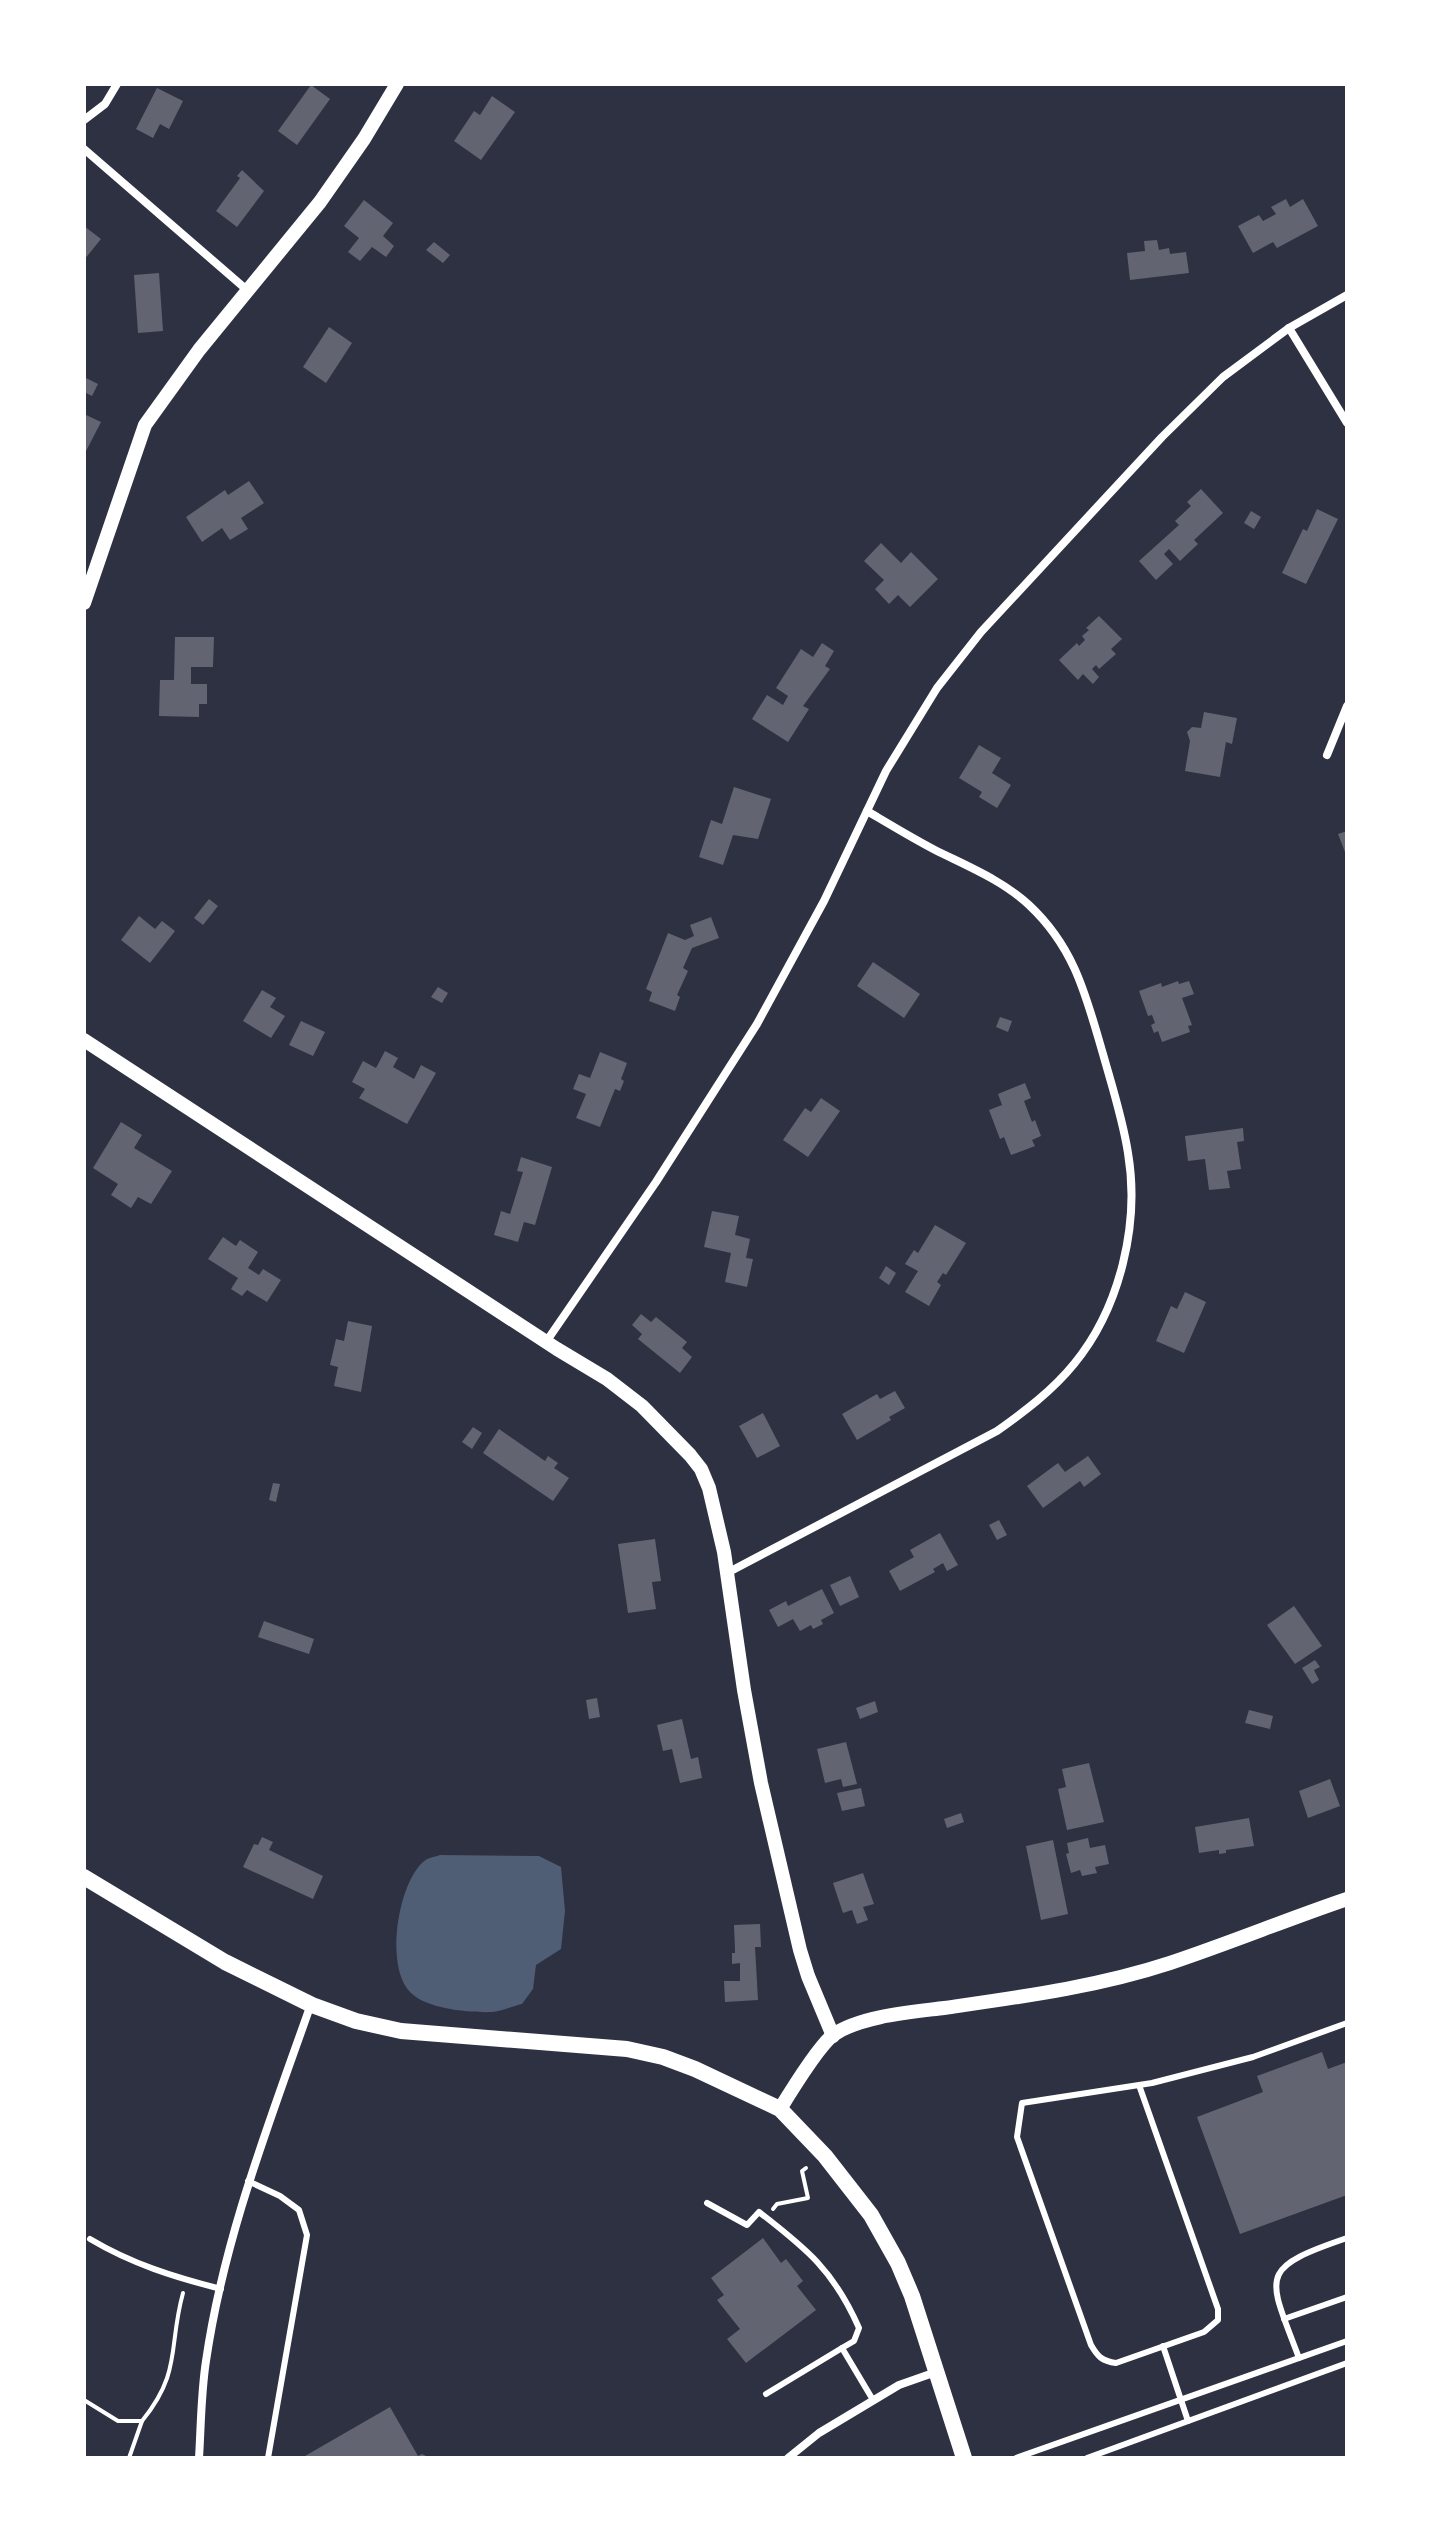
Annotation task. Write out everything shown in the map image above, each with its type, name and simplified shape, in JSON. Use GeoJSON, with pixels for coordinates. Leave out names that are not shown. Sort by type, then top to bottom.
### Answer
{"type":"FeatureCollection","features":[{"type":"Feature","properties":{"kind":"main road"},"geometry":{"type":"LineString","coordinates":[[84,1877],[225,1962],[311,2004],[356,2021],[401,2031],[598,2046],[663,2057],[780,2109],[825,2156],[871,2215],[890,2247],[912,2296],[964,2458]]}},
{"type":"Feature","properties":{"kind":"street"},"geometry":{"type":"LineString","coordinates":[[84,120],[105,104],[117,84]]}},
{"type":"Feature","properties":{"kind":"street"},"geometry":{"type":"LineString","coordinates":[[84,603],[145,425],[199,350],[320,202],[364,139],[397,84]]}},
{"type":"Feature","properties":{"kind":"street"},"geometry":{"type":"LineString","coordinates":[[84,149],[247,290]]}},
{"type":"Feature","properties":{"kind":"street"},"geometry":{"type":"LineString","coordinates":[[546,1342],[656,1182],[757,1024],[824,901],[886,771],[937,688],[981,632],[1162,437],[1223,377],[1289,328],[1347,295]]}},
{"type":"Feature","properties":{"kind":"street"},"geometry":{"type":"LineString","coordinates":[[1289,328],[1347,423]]}},
{"type":"Feature","properties":{"kind":"street"},"geometry":{"type":"LineString","coordinates":[[1327,755],[1347,706]]}},
{"type":"Feature","properties":{"kind":"street"},"geometry":{"type":"LineString","coordinates":[[727,1573],[997,1431],[1038,1402],[1075,1364],[1098,1329],[1128,1244],[1132,1204],[1128,1153],[1077,968],[1055,936],[1018,897],[996,881],[867,811]]}},
{"type":"Feature","properties":{"kind":"street"},"geometry":{"type":"LineString","coordinates":[[84,1040],[630,1396],[701,1469],[709,1488],[727,1573],[761,1783],[800,1950],[833,2036]]}},
{"type":"Feature","properties":{"kind":"street"},"geometry":{"type":"LineString","coordinates":[[780,2109],[833,2036],[858,2024],[1113,1979],[1170,1963],[1347,1899]]}},
{"type":"Feature","properties":{"kind":"street"},"geometry":{"type":"LineString","coordinates":[[199,2458],[206,2361],[221,2289],[248,2181],[311,2004]]}},
{"type":"Feature","properties":{"kind":"street"},"geometry":{"type":"LineString","coordinates":[[788,2458],[819,2433],[873,2400],[899,2385],[936,2372]]}},
{"type":"Feature","properties":{"kind":"lane"},"geometry":{"type":"LineString","coordinates":[[1139,2085],[1218,2309],[1218,2320],[1213,2327],[1116,2363],[1097,2356],[1091,2345],[1017,2137],[1022,2103],[1139,2085],[1253,2057],[1347,2023]]}},
{"type":"Feature","properties":{"kind":"lane"},"geometry":{"type":"LineString","coordinates":[[248,2181],[280,2196],[299,2210],[307,2235],[268,2458]]}},
{"type":"Feature","properties":{"kind":"lane"},"geometry":{"type":"LineString","coordinates":[[707,2203],[747,2225],[759,2212],[820,2263],[845,2297],[859,2328],[854,2341],[766,2394]]}},
{"type":"Feature","properties":{"kind":"lane"},"geometry":{"type":"LineString","coordinates":[[1299,2358],[1275,2285],[1279,2272],[1287,2263],[1305,2253],[1347,2238]]}},
{"type":"Feature","properties":{"kind":"lane"},"geometry":{"type":"LineString","coordinates":[[90,2239],[165,2275],[221,2289]]}},
{"type":"Feature","properties":{"kind":"lane"},"geometry":{"type":"LineString","coordinates":[[1284,2319],[1347,2297]]}},
{"type":"Feature","properties":{"kind":"lane"},"geometry":{"type":"LineString","coordinates":[[1016,2458],[1347,2341]]}},
{"type":"Feature","properties":{"kind":"lane"},"geometry":{"type":"LineString","coordinates":[[1163,2346],[1188,2421]]}},
{"type":"Feature","properties":{"kind":"lane"},"geometry":{"type":"LineString","coordinates":[[842,2348],[873,2400]]}},
{"type":"Feature","properties":{"kind":"lane"},"geometry":{"type":"LineString","coordinates":[[1087,2458],[1347,2363]]}},
{"type":"Feature","properties":{"kind":"lane"},"geometry":{"type":"LineString","coordinates":[[1109,2451],[1116,2458]]}},
{"type":"Feature","properties":{"kind":"path"},"geometry":{"type":"LineString","coordinates":[[765,2217],[777,2204],[808,2198],[802,2171],[806,2168]]}},
{"type":"Feature","properties":{"kind":"path"},"geometry":{"type":"LineString","coordinates":[[129,2458],[142,2421],[157,2403],[171,2373],[186,2280]]}},
{"type":"Feature","properties":{"kind":"path"},"geometry":{"type":"LineString","coordinates":[[84,2400],[118,2421],[142,2421]]}},
{"type":"Feature","properties":{"kind":"water"},"geometry":{"type":"Polygon","coordinates":[[[440,1855],[539,1856],[561,1867],[565,1911],[561,1949],[536,1965],[533,1989],[522,2004],[493,2012],[449,2009],[418,1998],[403,1981],[396,1946],[401,1907],[414,1873],[425,1861],[440,1855]]]}},
{"type":"Feature","properties":{"kind":"building"},"geometry":{"type":"Polygon","coordinates":[[[311,85],[330,99],[297,145],[278,131],[311,85]]]}},
{"type":"Feature","properties":{"kind":"building"},"geometry":{"type":"Polygon","coordinates":[[[157,88],[183,101],[169,129],[160,124],[153,138],[136,129],[157,88]]]}},
{"type":"Feature","properties":{"kind":"building"},"geometry":{"type":"Polygon","coordinates":[[[492,96],[515,112],[481,160],[454,141],[474,111],[480,115],[492,96]]]}},
{"type":"Feature","properties":{"kind":"building"},"geometry":{"type":"Polygon","coordinates":[[[242,170],[264,191],[237,227],[216,211],[240,178],[237,176],[242,170]]]}},
{"type":"Feature","properties":{"kind":"building"},"geometry":{"type":"Polygon","coordinates":[[[1286,199],[1290,207],[1303,199],[1318,226],[1277,248],[1273,242],[1253,253],[1238,226],[1259,215],[1263,221],[1276,214],[1271,207],[1286,199]]]}},
{"type":"Feature","properties":{"kind":"building"},"geometry":{"type":"Polygon","coordinates":[[[364,200],[393,223],[383,236],[394,246],[386,257],[372,247],[360,261],[348,252],[359,238],[344,226],[364,200]]]}},
{"type":"Feature","properties":{"kind":"building"},"geometry":{"type":"Polygon","coordinates":[[[84,226],[101,239],[84,260],[84,226]]]}},
{"type":"Feature","properties":{"kind":"building"},"geometry":{"type":"Polygon","coordinates":[[[1157,240],[1159,250],[1169,248],[1170,254],[1186,252],[1189,273],[1130,280],[1127,253],[1145,251],[1144,241],[1157,240]]]}},
{"type":"Feature","properties":{"kind":"building"},"geometry":{"type":"Polygon","coordinates":[[[434,242],[450,255],[443,263],[426,250],[434,242]]]}},
{"type":"Feature","properties":{"kind":"building"},"geometry":{"type":"Polygon","coordinates":[[[159,273],[163,331],[138,333],[134,275],[159,273]]]}},
{"type":"Feature","properties":{"kind":"building"},"geometry":{"type":"Polygon","coordinates":[[[329,327],[352,343],[326,383],[303,367],[329,327]]]}},
{"type":"Feature","properties":{"kind":"building"},"geometry":{"type":"Polygon","coordinates":[[[84,377],[98,384],[92,396],[84,392],[84,377]]]}},
{"type":"Feature","properties":{"kind":"building"},"geometry":{"type":"Polygon","coordinates":[[[84,414],[101,422],[84,455],[84,414]]]}},
{"type":"Feature","properties":{"kind":"building"},"geometry":{"type":"Polygon","coordinates":[[[249,481],[264,503],[241,518],[248,529],[230,540],[222,528],[202,542],[186,517],[225,490],[228,495],[249,481]]]}},
{"type":"Feature","properties":{"kind":"building"},"geometry":{"type":"Polygon","coordinates":[[[1201,489],[1223,513],[1194,540],[1198,544],[1180,561],[1169,549],[1164,554],[1173,564],[1156,580],[1139,561],[1179,525],[1175,521],[1191,506],[1187,502],[1201,489]]]}},
{"type":"Feature","properties":{"kind":"building"},"geometry":{"type":"Polygon","coordinates":[[[1317,509],[1338,519],[1306,584],[1282,573],[1303,529],[1307,531],[1317,509]]]}},
{"type":"Feature","properties":{"kind":"building"},"geometry":{"type":"Polygon","coordinates":[[[1251,511],[1261,517],[1254,529],[1244,523],[1251,511]]]}},
{"type":"Feature","properties":{"kind":"building"},"geometry":{"type":"Polygon","coordinates":[[[881,543],[901,563],[911,552],[938,579],[910,607],[898,595],[889,604],[875,589],[884,580],[864,561],[881,543]]]}},
{"type":"Feature","properties":{"kind":"building"},"geometry":{"type":"Polygon","coordinates":[[[1099,616],[1122,639],[1111,649],[1116,654],[1099,669],[1096,665],[1092,669],[1099,677],[1093,684],[1083,674],[1078,680],[1059,660],[1077,643],[1079,646],[1085,640],[1082,636],[1089,630],[1086,628],[1099,616]]]}},
{"type":"Feature","properties":{"kind":"building"},"geometry":{"type":"Polygon","coordinates":[[[175,637],[214,637],[213,667],[191,667],[191,684],[207,684],[207,704],[199,704],[199,717],[159,716],[160,680],[174,680],[175,637]]]}},
{"type":"Feature","properties":{"kind":"building"},"geometry":{"type":"Polygon","coordinates":[[[822,643],[834,651],[825,666],[830,669],[803,706],[809,709],[788,742],[752,719],[767,695],[783,705],[788,696],[776,688],[801,649],[813,657],[822,643]]]}},
{"type":"Feature","properties":{"kind":"building"},"geometry":{"type":"Polygon","coordinates":[[[1204,712],[1237,718],[1232,744],[1226,742],[1220,777],[1185,771],[1190,741],[1187,732],[1192,727],[1201,728],[1204,712]]]}},
{"type":"Feature","properties":{"kind":"building"},"geometry":{"type":"Polygon","coordinates":[[[979,745],[1001,758],[992,773],[1011,785],[997,808],[979,797],[982,792],[959,778],[979,745]]]}},
{"type":"Feature","properties":{"kind":"building"},"geometry":{"type":"Polygon","coordinates":[[[734,787],[771,799],[758,839],[733,835],[723,865],[699,857],[711,820],[722,824],[734,787]]]}},
{"type":"Feature","properties":{"kind":"building"},"geometry":{"type":"Polygon","coordinates":[[[1347,831],[1347,857],[1338,834],[1347,831]]]}},
{"type":"Feature","properties":{"kind":"building"},"geometry":{"type":"Polygon","coordinates":[[[209,899],[218,906],[203,925],[194,918],[209,899]]]}},
{"type":"Feature","properties":{"kind":"building"},"geometry":{"type":"Polygon","coordinates":[[[139,916],[155,929],[162,921],[175,931],[150,963],[121,940],[139,916]]]}},
{"type":"Feature","properties":{"kind":"building"},"geometry":{"type":"Polygon","coordinates":[[[711,917],[719,938],[692,948],[683,968],[688,971],[677,995],[680,997],[675,1011],[649,1001],[652,992],[646,989],[668,933],[685,940],[694,936],[690,925],[711,917]]]}},
{"type":"Feature","properties":{"kind":"building"},"geometry":{"type":"Polygon","coordinates":[[[873,962],[920,994],[904,1018],[857,986],[873,962]]]}},
{"type":"Feature","properties":{"kind":"building"},"geometry":{"type":"Polygon","coordinates":[[[1178,981],[1179,984],[1189,981],[1194,994],[1182,998],[1192,1025],[1188,1026],[1190,1032],[1162,1042],[1158,1031],[1154,1033],[1151,1025],[1155,1023],[1152,1015],[1148,1016],[1139,991],[1178,981]]]}},
{"type":"Feature","properties":{"kind":"building"},"geometry":{"type":"Polygon","coordinates":[[[438,987],[448,993],[442,1003],[431,997],[438,987]]]}},
{"type":"Feature","properties":{"kind":"building"},"geometry":{"type":"Polygon","coordinates":[[[262,990],[276,998],[270,1007],[285,1016],[271,1038],[243,1021],[262,990]]]}},
{"type":"Feature","properties":{"kind":"building"},"geometry":{"type":"Polygon","coordinates":[[[1000,1017],[1012,1021],[1008,1032],[996,1027],[1000,1017]]]}},
{"type":"Feature","properties":{"kind":"building"},"geometry":{"type":"Polygon","coordinates":[[[301,1021],[325,1032],[313,1056],[289,1045],[301,1021]]]}},
{"type":"Feature","properties":{"kind":"building"},"geometry":{"type":"Polygon","coordinates":[[[385,1051],[398,1058],[393,1067],[414,1079],[421,1065],[436,1073],[407,1124],[359,1098],[365,1089],[352,1082],[363,1061],[376,1068],[385,1051]]]}},
{"type":"Feature","properties":{"kind":"building"},"geometry":{"type":"Polygon","coordinates":[[[600,1052],[627,1063],[620,1091],[615,1089],[600,1127],[576,1118],[586,1094],[573,1089],[579,1074],[590,1078],[600,1052]]]}},
{"type":"Feature","properties":{"kind":"building"},"geometry":{"type":"Polygon","coordinates":[[[1025,1083],[1031,1098],[1024,1101],[1041,1136],[1032,1140],[1035,1146],[1011,1155],[1004,1137],[1000,1139],[989,1110],[1002,1105],[998,1094],[1025,1083]]]}},
{"type":"Feature","properties":{"kind":"building"},"geometry":{"type":"Polygon","coordinates":[[[821,1098],[840,1111],[808,1157],[783,1140],[805,1108],[811,1112],[821,1098]]]}},
{"type":"Feature","properties":{"kind":"building"},"geometry":{"type":"Polygon","coordinates":[[[121,1122],[142,1135],[134,1148],[172,1171],[151,1204],[138,1197],[131,1208],[111,1195],[118,1184],[93,1168],[121,1122]]]}},
{"type":"Feature","properties":{"kind":"building"},"geometry":{"type":"Polygon","coordinates":[[[1243,1128],[1244,1141],[1237,1142],[1241,1169],[1227,1171],[1230,1188],[1209,1190],[1205,1159],[1188,1161],[1185,1136],[1243,1128]]]}},
{"type":"Feature","properties":{"kind":"building"},"geometry":{"type":"Polygon","coordinates":[[[521,1157],[552,1167],[535,1225],[524,1222],[518,1242],[494,1235],[501,1211],[510,1214],[523,1172],[517,1171],[521,1157]]]}},
{"type":"Feature","properties":{"kind":"building"},"geometry":{"type":"Polygon","coordinates":[[[712,1211],[739,1216],[735,1235],[750,1239],[746,1258],[753,1259],[747,1287],[725,1282],[731,1253],[704,1247],[712,1211]]]}},
{"type":"Feature","properties":{"kind":"building"},"geometry":{"type":"Polygon","coordinates":[[[935,1225],[966,1243],[946,1275],[943,1273],[937,1282],[941,1285],[929,1306],[905,1292],[918,1271],[905,1264],[914,1250],[918,1253],[935,1225]]]}},
{"type":"Feature","properties":{"kind":"building"},"geometry":{"type":"Polygon","coordinates":[[[223,1237],[236,1246],[240,1240],[258,1252],[248,1268],[259,1275],[263,1269],[281,1280],[267,1302],[247,1290],[242,1296],[231,1289],[238,1278],[208,1259],[223,1237]]]}},
{"type":"Feature","properties":{"kind":"building"},"geometry":{"type":"Polygon","coordinates":[[[886,1266],[896,1273],[889,1285],[879,1278],[886,1266]]]}},
{"type":"Feature","properties":{"kind":"building"},"geometry":{"type":"Polygon","coordinates":[[[1185,1292],[1206,1302],[1184,1353],[1156,1341],[1171,1306],[1177,1309],[1185,1292]]]}},
{"type":"Feature","properties":{"kind":"building"},"geometry":{"type":"Polygon","coordinates":[[[641,1314],[651,1322],[656,1317],[687,1342],[682,1348],[692,1357],[680,1373],[638,1339],[642,1334],[632,1325],[641,1314]]]}},
{"type":"Feature","properties":{"kind":"building"},"geometry":{"type":"Polygon","coordinates":[[[348,1321],[372,1326],[361,1392],[334,1386],[338,1367],[330,1365],[336,1339],[344,1341],[348,1321]]]}},
{"type":"Feature","properties":{"kind":"building"},"geometry":{"type":"Polygon","coordinates":[[[895,1391],[905,1408],[857,1440],[842,1414],[877,1394],[880,1399],[895,1391]]]}},
{"type":"Feature","properties":{"kind":"building"},"geometry":{"type":"Polygon","coordinates":[[[763,1413],[780,1446],[757,1458],[739,1426],[763,1413]]]}},
{"type":"Feature","properties":{"kind":"building"},"geometry":{"type":"Polygon","coordinates":[[[473,1427],[482,1433],[472,1449],[462,1442],[473,1427]]]}},
{"type":"Feature","properties":{"kind":"building"},"geometry":{"type":"Polygon","coordinates":[[[499,1429],[545,1461],[548,1456],[558,1463],[554,1468],[569,1478],[553,1501],[483,1453],[499,1429]]]}},
{"type":"Feature","properties":{"kind":"building"},"geometry":{"type":"Polygon","coordinates":[[[1088,1456],[1101,1474],[1084,1487],[1080,1481],[1043,1508],[1027,1486],[1058,1463],[1065,1472],[1088,1456]]]}},
{"type":"Feature","properties":{"kind":"building"},"geometry":{"type":"Polygon","coordinates":[[[273,1483],[280,1484],[276,1502],[269,1500],[273,1483]]]}},
{"type":"Feature","properties":{"kind":"building"},"geometry":{"type":"Polygon","coordinates":[[[999,1520],[1007,1535],[997,1540],[989,1525],[999,1520]]]}},
{"type":"Feature","properties":{"kind":"building"},"geometry":{"type":"Polygon","coordinates":[[[940,1533],[958,1565],[947,1571],[943,1563],[933,1569],[935,1572],[900,1591],[889,1571],[914,1557],[910,1550],[940,1533]]]}},
{"type":"Feature","properties":{"kind":"building"},"geometry":{"type":"Polygon","coordinates":[[[655,1539],[661,1581],[652,1582],[656,1609],[628,1613],[618,1544],[655,1539]]]}},
{"type":"Feature","properties":{"kind":"building"},"geometry":{"type":"Polygon","coordinates":[[[850,1576],[859,1597],[840,1606],[830,1585],[850,1576]]]}},
{"type":"Feature","properties":{"kind":"building"},"geometry":{"type":"Polygon","coordinates":[[[822,1589],[834,1613],[821,1620],[823,1624],[813,1629],[811,1625],[800,1631],[793,1619],[778,1627],[769,1610],[786,1601],[788,1606],[822,1589]]]}},
{"type":"Feature","properties":{"kind":"building"},"geometry":{"type":"Polygon","coordinates":[[[1294,1606],[1322,1646],[1295,1664],[1267,1625],[1294,1606]]]}},
{"type":"Feature","properties":{"kind":"building"},"geometry":{"type":"Polygon","coordinates":[[[264,1621],[314,1639],[309,1654],[258,1637],[264,1621]]]}},
{"type":"Feature","properties":{"kind":"building"},"geometry":{"type":"Polygon","coordinates":[[[1315,1660],[1320,1667],[1314,1670],[1319,1680],[1312,1684],[1302,1668],[1315,1660]]]}},
{"type":"Feature","properties":{"kind":"building"},"geometry":{"type":"Polygon","coordinates":[[[597,1698],[600,1717],[589,1719],[586,1700],[597,1698]]]}},
{"type":"Feature","properties":{"kind":"building"},"geometry":{"type":"Polygon","coordinates":[[[875,1701],[878,1712],[860,1719],[856,1708],[875,1701]]]}},
{"type":"Feature","properties":{"kind":"building"},"geometry":{"type":"Polygon","coordinates":[[[1249,1710],[1273,1716],[1270,1729],[1245,1723],[1249,1710]]]}},
{"type":"Feature","properties":{"kind":"building"},"geometry":{"type":"Polygon","coordinates":[[[682,1719],[691,1759],[698,1757],[702,1778],[680,1783],[672,1749],[663,1751],[657,1725],[682,1719]]]}},
{"type":"Feature","properties":{"kind":"building"},"geometry":{"type":"Polygon","coordinates":[[[846,1742],[857,1784],[843,1787],[841,1779],[825,1783],[817,1749],[846,1742]]]}},
{"type":"Feature","properties":{"kind":"building"},"geometry":{"type":"Polygon","coordinates":[[[1089,1763],[1104,1822],[1067,1830],[1058,1789],[1066,1787],[1062,1769],[1089,1763]]]}},
{"type":"Feature","properties":{"kind":"building"},"geometry":{"type":"Polygon","coordinates":[[[1330,1779],[1340,1806],[1308,1818],[1299,1791],[1330,1779]]]}},
{"type":"Feature","properties":{"kind":"building"},"geometry":{"type":"Polygon","coordinates":[[[861,1788],[865,1806],[842,1811],[837,1793],[861,1788]]]}},
{"type":"Feature","properties":{"kind":"building"},"geometry":{"type":"Polygon","coordinates":[[[961,1813],[964,1822],[947,1828],[944,1819],[961,1813]]]}},
{"type":"Feature","properties":{"kind":"building"},"geometry":{"type":"Polygon","coordinates":[[[1249,1818],[1254,1846],[1219,1854],[1219,1850],[1199,1853],[1195,1827],[1249,1818]]]}},
{"type":"Feature","properties":{"kind":"building"},"geometry":{"type":"Polygon","coordinates":[[[262,1837],[273,1842],[269,1850],[323,1876],[313,1899],[243,1867],[254,1844],[258,1845],[262,1837]]]}},
{"type":"Feature","properties":{"kind":"building"},"geometry":{"type":"Polygon","coordinates":[[[1088,1838],[1090,1848],[1105,1845],[1109,1864],[1095,1867],[1097,1873],[1082,1876],[1080,1870],[1071,1873],[1066,1854],[1069,1853],[1067,1843],[1088,1838]]]}},
{"type":"Feature","properties":{"kind":"building"},"geometry":{"type":"Polygon","coordinates":[[[1053,1840],[1068,1914],[1041,1920],[1026,1846],[1053,1840]]]}},
{"type":"Feature","properties":{"kind":"building"},"geometry":{"type":"Polygon","coordinates":[[[863,1873],[874,1904],[863,1907],[868,1920],[857,1924],[852,1910],[843,1913],[833,1883],[863,1873]]]}},
{"type":"Feature","properties":{"kind":"building"},"geometry":{"type":"Polygon","coordinates":[[[760,1924],[761,1947],[755,1947],[758,2000],[725,2002],[724,1981],[740,1981],[740,1963],[732,1964],[732,1953],[735,1953],[734,1925],[760,1924]]]}},
{"type":"Feature","properties":{"kind":"building"},"geometry":{"type":"Polygon","coordinates":[[[1322,2052],[1328,2069],[1347,2062],[1347,2195],[1240,2234],[1197,2117],[1263,2092],[1257,2076],[1322,2052]]]}},
{"type":"Feature","properties":{"kind":"building"},"geometry":{"type":"Polygon","coordinates":[[[763,2238],[781,2263],[786,2259],[803,2281],[797,2286],[816,2310],[746,2363],[727,2339],[740,2329],[717,2300],[724,2295],[711,2278],[763,2238]]]}},
{"type":"Feature","properties":{"kind":"building"},"geometry":{"type":"Polygon","coordinates":[[[390,2407],[418,2456],[422,2454],[430,2458],[306,2458],[305,2456],[390,2407]]]}}]}
